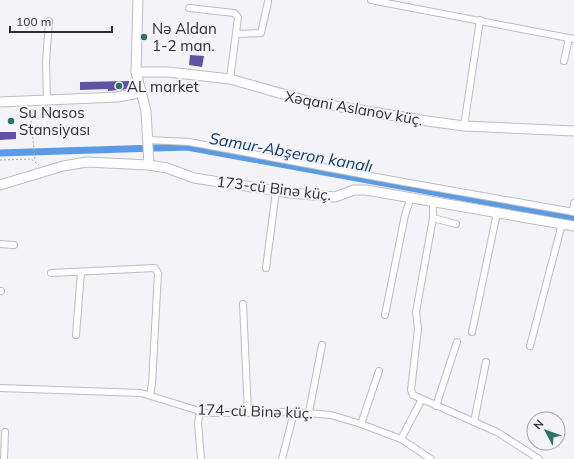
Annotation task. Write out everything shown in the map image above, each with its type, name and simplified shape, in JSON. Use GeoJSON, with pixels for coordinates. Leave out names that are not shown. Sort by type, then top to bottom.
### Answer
{"type":"FeatureCollection","features":[{"type":"Feature","properties":{"kind":"street"},"geometry":{"type":"LineString","coordinates":[[138,0],[136,72],[146,107],[149,165]]}},
{"type":"Feature","properties":{"kind":"street"},"geometry":{"type":"LineString","coordinates":[[371,0],[572,38],[564,61]]}},
{"type":"Feature","properties":{"kind":"street"},"geometry":{"type":"LineString","coordinates":[[237,34],[261,33],[268,2]]}},
{"type":"Feature","properties":{"kind":"street"},"geometry":{"type":"LineString","coordinates":[[189,8],[236,14],[238,17],[230,79]]}},
{"type":"Feature","properties":{"kind":"street"},"geometry":{"type":"LineString","coordinates":[[464,126],[480,20]]}},
{"type":"Feature","properties":{"kind":"street"},"geometry":{"type":"LineString","coordinates":[[47,100],[46,62],[49,21]]}},
{"type":"Feature","properties":{"kind":"street","name":"Xəqani Aslanov küç."},"geometry":{"type":"LineString","coordinates":[[136,72],[190,74],[230,79],[311,102],[464,126],[574,131]]}},
{"type":"Feature","properties":{"kind":"street"},"geometry":{"type":"LineString","coordinates":[[0,102],[117,97],[134,94],[140,90]]}},
{"type":"Feature","properties":{"kind":"street"},"geometry":{"type":"LineString","coordinates":[[148,140],[189,142],[398,182],[573,212],[574,204]]}},
{"type":"Feature","properties":{"kind":"street","name":"173-cü Binə küç."},"geometry":{"type":"LineString","coordinates":[[0,185],[80,162],[149,165],[167,168],[194,178],[276,191],[335,197],[360,189],[574,226]]}},
{"type":"Feature","properties":{"kind":"street"},"geometry":{"type":"LineString","coordinates":[[266,268],[276,191]]}},
{"type":"Feature","properties":{"kind":"street"},"geometry":{"type":"LineString","coordinates":[[385,315],[405,215],[411,197]]}},
{"type":"Feature","properties":{"kind":"street"},"geometry":{"type":"LineString","coordinates":[[433,201],[433,218],[416,312],[418,329],[411,390],[413,395],[502,435],[539,459]]}},
{"type":"Feature","properties":{"kind":"street"},"geometry":{"type":"LineString","coordinates":[[472,332],[497,213]]}},
{"type":"Feature","properties":{"kind":"street"},"geometry":{"type":"LineString","coordinates":[[433,218],[456,224]]}},
{"type":"Feature","properties":{"kind":"street"},"geometry":{"type":"LineString","coordinates":[[530,346],[562,224]]}},
{"type":"Feature","properties":{"kind":"street"},"geometry":{"type":"LineString","coordinates":[[0,244],[14,245]]}},
{"type":"Feature","properties":{"kind":"street"},"geometry":{"type":"LineString","coordinates":[[51,273],[155,268],[158,273],[152,384],[150,395]]}},
{"type":"Feature","properties":{"kind":"street"},"geometry":{"type":"LineString","coordinates":[[76,335],[81,272]]}},
{"type":"Feature","properties":{"kind":"street"},"geometry":{"type":"LineString","coordinates":[[243,304],[248,413]]}},
{"type":"Feature","properties":{"kind":"street"},"geometry":{"type":"LineString","coordinates":[[436,406],[457,342]]}},
{"type":"Feature","properties":{"kind":"street"},"geometry":{"type":"LineString","coordinates":[[309,412],[322,345]]}},
{"type":"Feature","properties":{"kind":"street"},"geometry":{"type":"LineString","coordinates":[[474,422],[486,362]]}},
{"type":"Feature","properties":{"kind":"street"},"geometry":{"type":"LineString","coordinates":[[361,424],[379,371]]}},
{"type":"Feature","properties":{"kind":"street","name":"174-cü Binə küç."},"geometry":{"type":"LineString","coordinates":[[0,388],[112,391],[150,395],[200,412],[309,412],[331,415],[361,424],[400,439],[431,459]]}},
{"type":"Feature","properties":{"kind":"street"},"geometry":{"type":"LineString","coordinates":[[400,439],[422,400]]}},
{"type":"Feature","properties":{"kind":"street"},"geometry":{"type":"LineString","coordinates":[[200,412],[198,423],[201,459]]}},
{"type":"Feature","properties":{"kind":"street"},"geometry":{"type":"LineString","coordinates":[[282,459],[294,412]]}},
{"type":"Feature","properties":{"kind":"street"},"geometry":{"type":"LineString","coordinates":[[4,459],[5,432]]}},
{"type":"Feature","properties":{"kind":"path"},"geometry":{"type":"LineString","coordinates":[[29,101],[35,148],[35,160],[43,172]]}},
{"type":"Feature","properties":{"kind":"path"},"geometry":{"type":"LineString","coordinates":[[0,160],[35,160]]}},
{"type":"Feature","properties":{"kind":"building"},"geometry":{"type":"Polygon","coordinates":[[[190,55],[204,56],[202,67],[189,65],[190,55]]]}},
{"type":"Feature","properties":{"kind":"building"},"geometry":{"type":"Polygon","coordinates":[[[129,81],[129,89],[108,91],[108,89],[80,90],[80,82],[129,81]]]}},
{"type":"Feature","properties":{"kind":"building"},"geometry":{"type":"Polygon","coordinates":[[[0,132],[16,132],[16,139],[0,140],[0,132]]]}},
{"type":"Feature","properties":{"kind":"waterway","name":"Samur-Abşeron kanalı"},"geometry":{"type":"LineString","coordinates":[[0,153],[187,147],[574,218]]}},
{"type":"Feature","properties":{"kind":"place","name":"Nə Aldan 1-2 man."},"geometry":{"type":"Point","coordinates":[144,37]}},
{"type":"Feature","properties":{"kind":"place","name":"AL market"},"geometry":{"type":"Point","coordinates":[119,86]}},
{"type":"Feature","properties":{"kind":"place","name":"Su Nasos Stansiyası"},"geometry":{"type":"Point","coordinates":[11,121]}}]}
